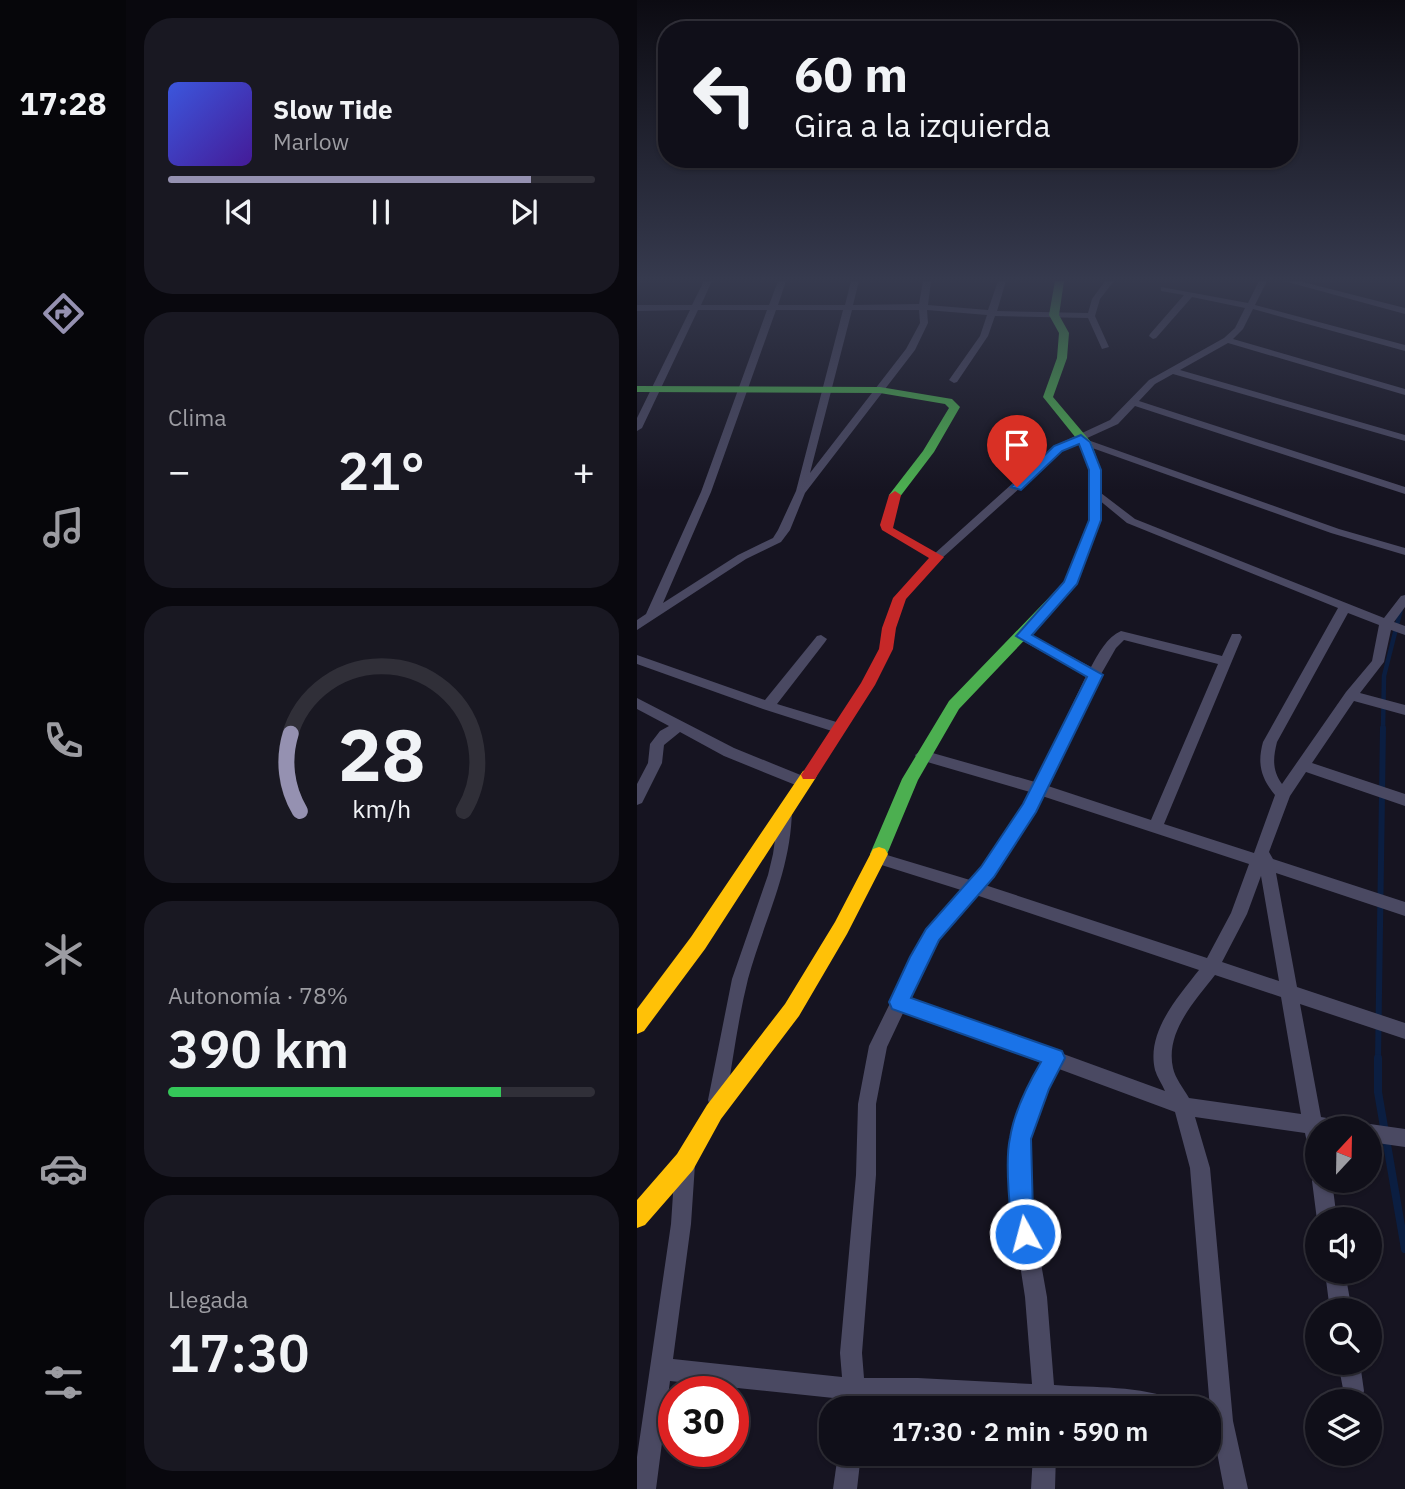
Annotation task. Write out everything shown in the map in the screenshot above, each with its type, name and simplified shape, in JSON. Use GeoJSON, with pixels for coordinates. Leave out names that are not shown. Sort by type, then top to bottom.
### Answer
{"type":"FeatureCollection","features":[{"type":"Feature","properties":{"kind":"street"},"geometry":{"type":"LineString","coordinates":[[637,428],[674,350]]}},
{"type":"Feature","properties":{"kind":"street"},"geometry":{"type":"LineString","coordinates":[[651,617],[706,492],[724,436],[757,350]]}},
{"type":"Feature","properties":{"kind":"street"},"geometry":{"type":"LineString","coordinates":[[800,493],[816,423],[837,350]]}},
{"type":"Feature","properties":{"kind":"street"},"geometry":{"type":"LineString","coordinates":[[637,626],[742,557],[777,540],[800,493],[910,350]]}},
{"type":"Feature","properties":{"kind":"street"},"geometry":{"type":"LineString","coordinates":[[954,380],[976,350]]}},
{"type":"Feature","properties":{"kind":"street"},"geometry":{"type":"LineString","coordinates":[[637,1217],[685,1162],[714,1112],[792,1010],[841,928],[877,858],[901,796],[922,755],[954,705],[1070,584],[1095,520],[1097,494],[1095,470],[1083,440],[1048,397],[1063,350]]}},
{"type":"Feature","properties":{"kind":"street"},"geometry":{"type":"LineString","coordinates":[[637,1025],[698,943],[876,671],[886,649],[889,628],[900,598],[937,556],[1058,448],[1083,440],[1114,422],[1144,388],[1208,350]]}},
{"type":"Feature","properties":{"kind":"street"},"geometry":{"type":"LineString","coordinates":[[1263,350],[1405,392]]}},
{"type":"Feature","properties":{"kind":"street"},"geometry":{"type":"LineString","coordinates":[[1171,371],[1405,438]]}},
{"type":"Feature","properties":{"kind":"street"},"geometry":{"type":"LineString","coordinates":[[637,389],[880,390],[922,395],[953,403],[955,407],[942,431],[894,497],[886,525],[888,530],[937,556]]}},
{"type":"Feature","properties":{"kind":"street"},"geometry":{"type":"LineString","coordinates":[[1132,402],[1405,491]]}},
{"type":"Feature","properties":{"kind":"street"},"geometry":{"type":"LineString","coordinates":[[1083,440],[1335,531],[1405,552]]}},
{"type":"Feature","properties":{"kind":"street"},"geometry":{"type":"LineString","coordinates":[[1097,494],[1131,521],[1405,631]]}},
{"type":"Feature","properties":{"kind":"street"},"geometry":{"type":"LineString","coordinates":[[1214,1396],[1200,1168],[1182,1106],[1164,1069],[1165,1040],[1172,1019],[1211,967],[1239,914],[1262,858],[1283,794],[1351,695],[1378,662],[1387,624],[1405,599]]}},
{"type":"Feature","properties":{"kind":"street"},"geometry":{"type":"LineString","coordinates":[[1283,794],[1266,774],[1265,759],[1270,742],[1345,606]]}},
{"type":"Feature","properties":{"kind":"street"},"geometry":{"type":"LineString","coordinates":[[854,1396],[851,1353],[866,1175],[867,1104],[878,1046],[916,962],[932,935],[999,857],[1039,789],[1114,640],[1121,635],[1226,661]]}},
{"type":"Feature","properties":{"kind":"street"},"geometry":{"type":"LineString","coordinates":[[1023,636],[1095,675]]}},
{"type":"Feature","properties":{"kind":"street"},"geometry":{"type":"LineString","coordinates":[[1155,827],[1236,637]]}},
{"type":"Feature","properties":{"kind":"street"},"geometry":{"type":"LineString","coordinates":[[768,706],[821,639]]}},
{"type":"Feature","properties":{"kind":"street"},"geometry":{"type":"LineString","coordinates":[[637,659],[838,728]]}},
{"type":"Feature","properties":{"kind":"street"},"geometry":{"type":"LineString","coordinates":[[1351,695],[1405,710]]}},
{"type":"Feature","properties":{"kind":"street"},"geometry":{"type":"LineString","coordinates":[[637,703],[729,752],[803,782]]}},
{"type":"Feature","properties":{"kind":"street"},"geometry":{"type":"LineString","coordinates":[[637,799],[655,763],[657,744],[665,735],[680,726]]}},
{"type":"Feature","properties":{"kind":"street"},"geometry":{"type":"LineString","coordinates":[[922,755],[1262,858],[1405,909]]}},
{"type":"Feature","properties":{"kind":"street"},"geometry":{"type":"LineString","coordinates":[[1301,765],[1405,800]]}},
{"type":"Feature","properties":{"kind":"street"},"geometry":{"type":"LineString","coordinates":[[714,1112],[740,980],[782,859],[786,833],[785,809]]}},
{"type":"Feature","properties":{"kind":"street"},"geometry":{"type":"LineString","coordinates":[[877,858],[1405,1031]]}},
{"type":"Feature","properties":{"kind":"street"},"geometry":{"type":"LineString","coordinates":[[1262,858],[1312,1116]]}},
{"type":"Feature","properties":{"kind":"street"},"geometry":{"type":"LineString","coordinates":[[899,1002],[1182,1106],[1305,1123]]}},
{"type":"Feature","properties":{"kind":"street"},"geometry":{"type":"LineString","coordinates":[[1044,1396],[1036,1297],[1022,1213],[1020,1139],[1040,1085],[1055,1058]]}},
{"type":"Feature","properties":{"kind":"street"},"geometry":{"type":"LineString","coordinates":[[1383,1135],[1405,1139]]}},
{"type":"Feature","properties":{"kind":"street"},"geometry":{"type":"LineString","coordinates":[[644,1489],[681,1224],[685,1162]]}},
{"type":"Feature","properties":{"kind":"street"},"geometry":{"type":"LineString","coordinates":[[661,1370],[834,1396]]}},
{"type":"Feature","properties":{"kind":"street"},"geometry":{"type":"LineString","coordinates":[[873,1396],[918,1389],[982,1396]]}},
{"type":"Feature","properties":{"kind":"street"},"geometry":{"type":"LineString","coordinates":[[1221,1439],[1236,1489]]}},
{"type":"Feature","properties":{"kind":"street"},"geometry":{"type":"LineString","coordinates":[[845,1489],[849,1466]]}},
{"type":"Feature","properties":{"kind":"street"},"geometry":{"type":"LineString","coordinates":[[1043,1489],[1044,1466]]}},
{"type":"Feature","properties":{"kind":"waterway"},"geometry":{"type":"LineString","coordinates":[[1383,730],[1384,676],[1401,609]]}},
{"type":"Feature","properties":{"kind":"waterway"},"geometry":{"type":"LineString","coordinates":[[1378,1060],[1383,728]]}},
{"type":"Feature","properties":{"kind":"waterway"},"geometry":{"type":"LineString","coordinates":[[1378,1060],[1378,1092],[1405,1249]]}},
{"type":"Feature","properties":{"kind":"traffic: fast"},"geometry":{"type":"LineString","coordinates":[[879,854],[910,779],[954,705],[1070,584],[1095,520],[1095,470],[1085,442],[1048,397],[1063,350]]}},
{"type":"Feature","properties":{"kind":"traffic: fast"},"geometry":{"type":"LineString","coordinates":[[637,389],[880,390],[948,401],[955,407],[928,452],[895,495]]}},
{"type":"Feature","properties":{"kind":"traffic: slow"},"geometry":{"type":"LineString","coordinates":[[637,1025],[698,943],[809,775]]}},
{"type":"Feature","properties":{"kind":"traffic: slow"},"geometry":{"type":"LineString","coordinates":[[637,1217],[685,1162],[714,1112],[792,1010],[841,928],[879,854]]}},
{"type":"Feature","properties":{"kind":"traffic: jam"},"geometry":{"type":"LineString","coordinates":[[809,775],[868,685],[886,649],[889,628],[900,598],[937,557],[888,530],[886,525],[895,495]]}},
{"type":"Feature","properties":{"kind":"route"},"geometry":{"type":"LineString","coordinates":[[1017,487],[1058,448],[1081,439],[1085,442],[1095,470],[1095,520],[1070,584],[1023,636],[1095,675],[1030,807],[988,872],[932,935],[916,962],[899,1002],[1055,1058],[1040,1085],[1020,1139],[1020,1185],[1025,1234]]}}]}
